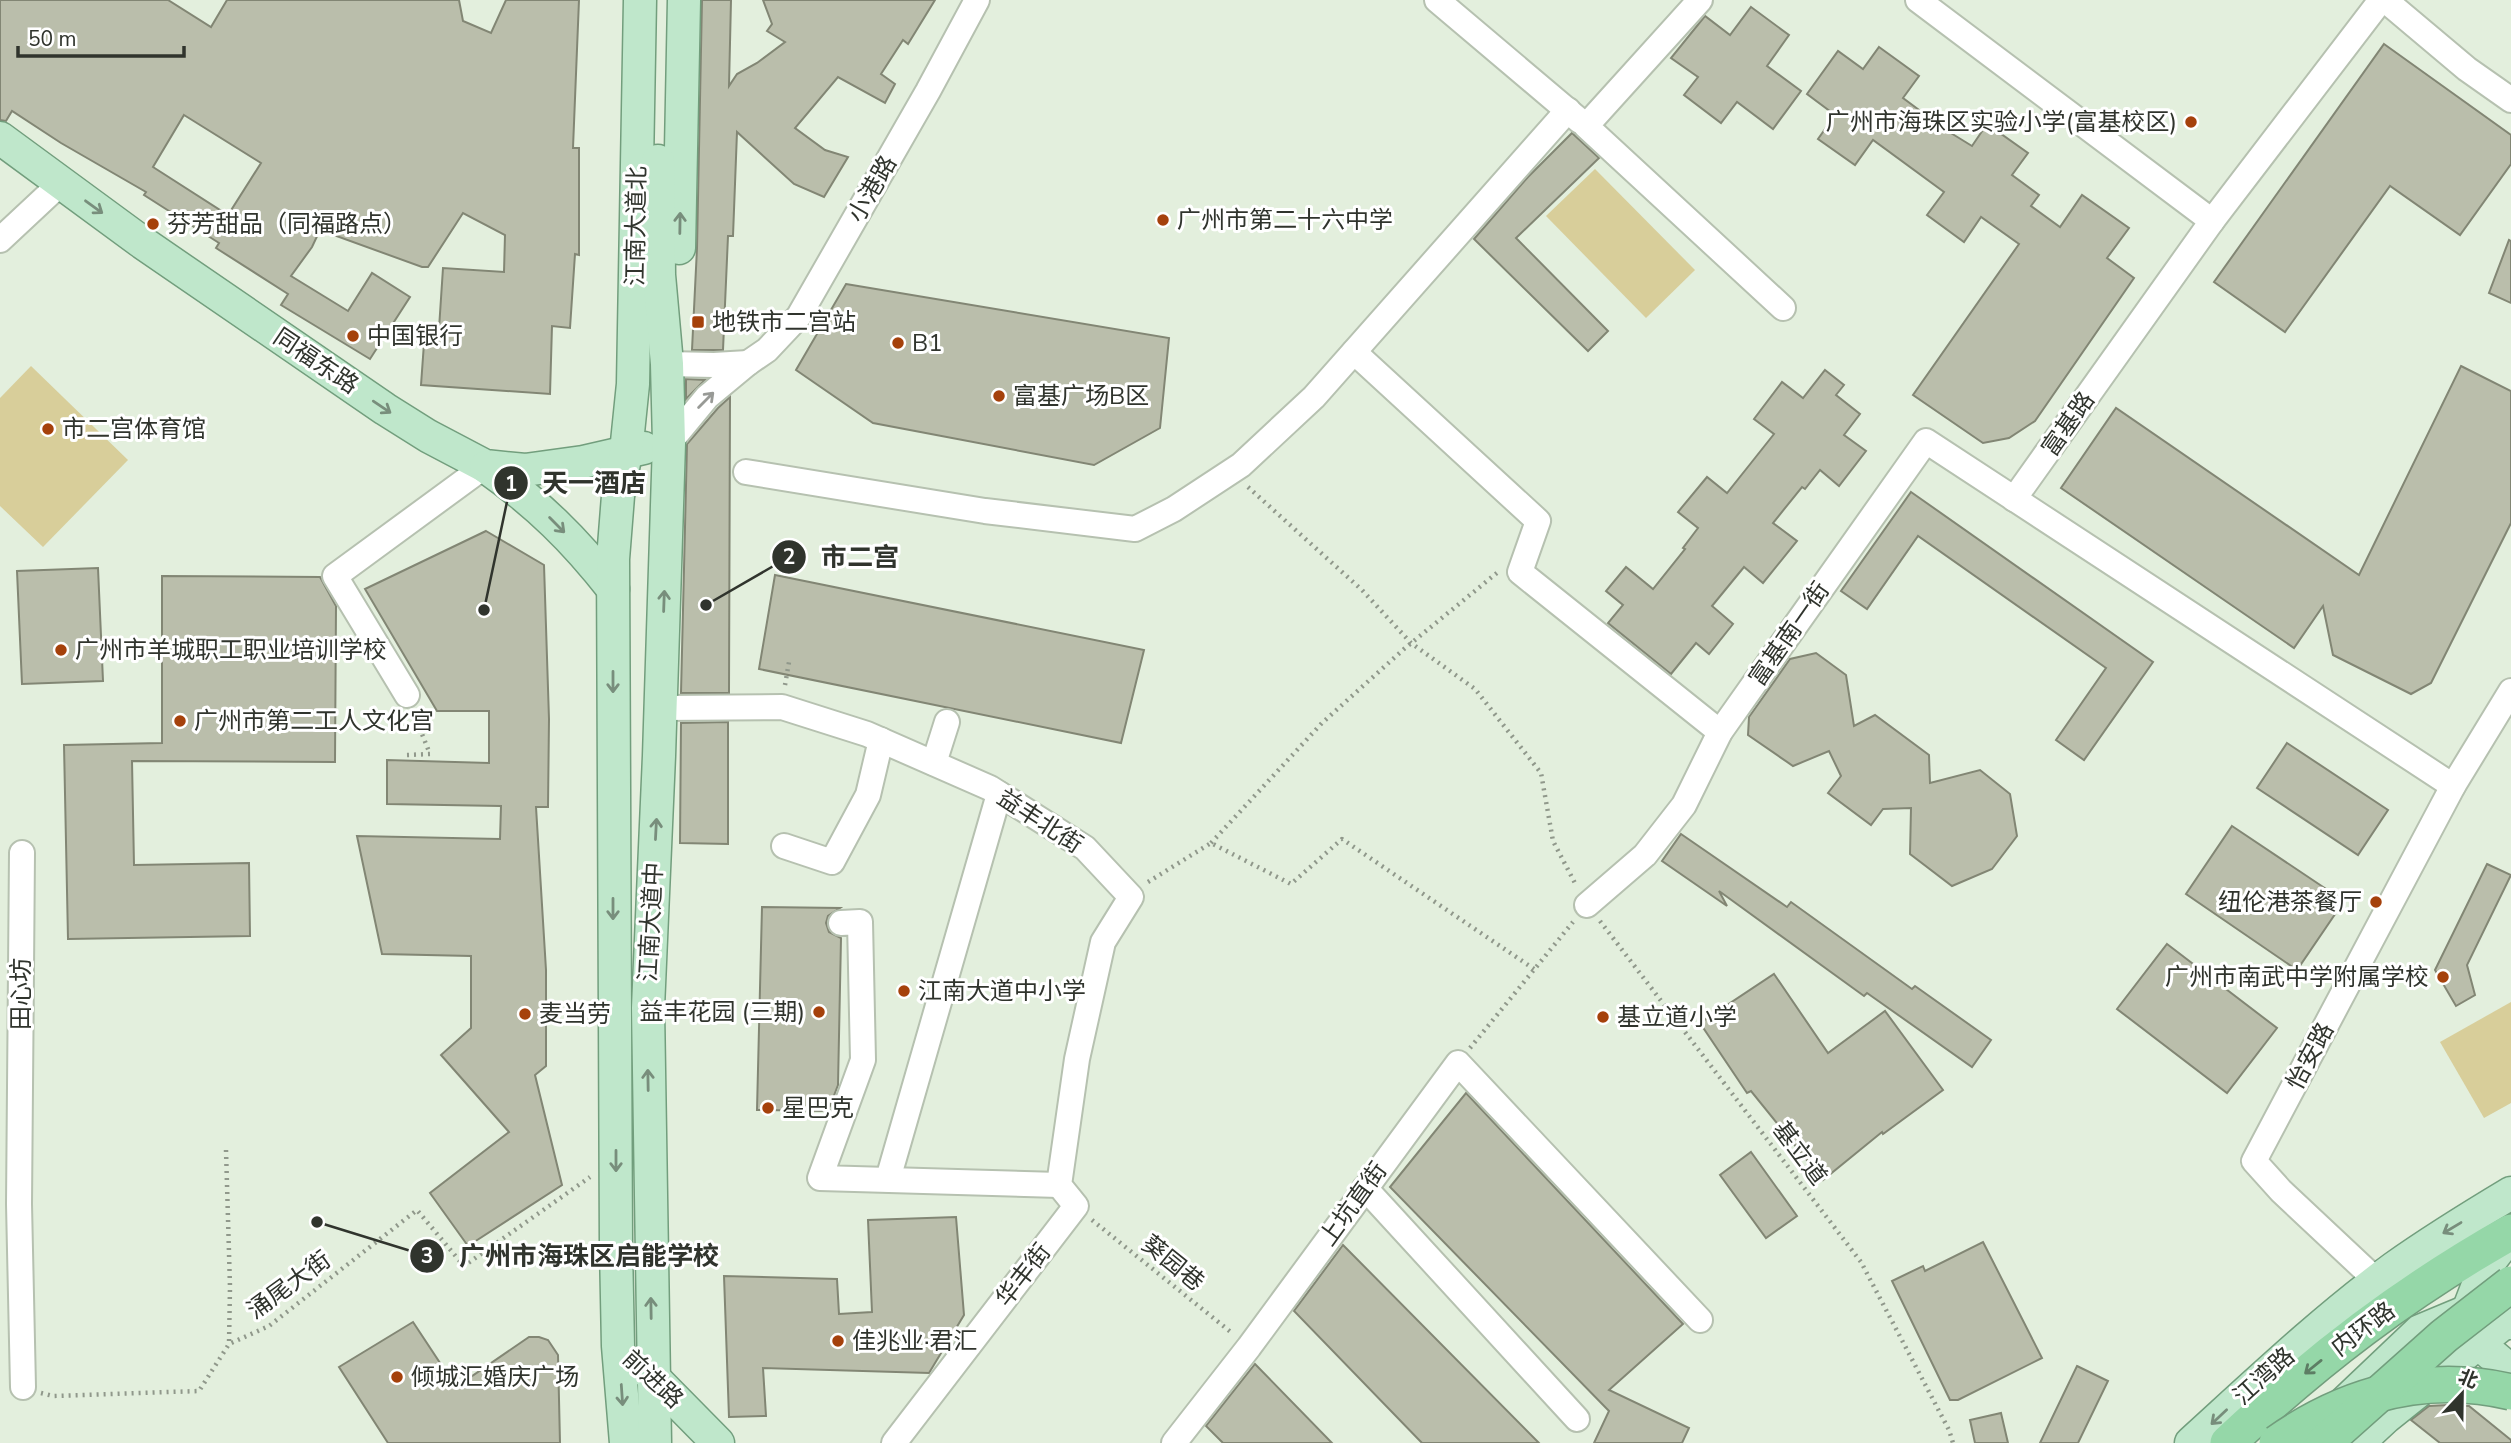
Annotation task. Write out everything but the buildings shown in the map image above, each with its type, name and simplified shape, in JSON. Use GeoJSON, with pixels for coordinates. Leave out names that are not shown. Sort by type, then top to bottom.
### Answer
{"type":"FeatureCollection","features":[{"type":"Feature","properties":{"kind":"highway","name":"内环路"},"geometry":{"type":"LineString","coordinates":[[2228,1443],[2289,1387],[2375,1319],[2417,1288],[2511,1233]]}},
{"type":"Feature","properties":{"kind":"highway"},"geometry":{"type":"LineString","coordinates":[[2324,1443],[2444,1336],[2511,1284]]}},
{"type":"Feature","properties":{"kind":"highway"},"geometry":{"type":"LineString","coordinates":[[2277,1443],[2331,1409],[2389,1391],[2413,1387],[2474,1386],[2511,1392]]}},
{"type":"Feature","properties":{"kind":"main road"},"geometry":{"type":"LineString","coordinates":[[620,0],[615,308],[617,367],[626,452]]}},
{"type":"Feature","properties":{"kind":"main road","name":"江南大道北"},"geometry":{"type":"LineString","coordinates":[[626,452],[633,384],[640,0]]}},
{"type":"Feature","properties":{"kind":"main road","name":"江南大道北"},"geometry":{"type":"LineString","coordinates":[[661,0],[659,275],[667,364],[669,443]]}},
{"type":"Feature","properties":{"kind":"main road"},"geometry":{"type":"LineString","coordinates":[[667,364],[679,286],[684,0]]}},
{"type":"Feature","properties":{"kind":"main road","name":"同福东路"},"geometry":{"type":"LineString","coordinates":[[0,138],[143,243],[385,409],[485,467],[525,470],[583,462],[669,443]]}},
{"type":"Feature","properties":{"kind":"main road","name":"江南大道中"},"geometry":{"type":"LineString","coordinates":[[655,1443],[648,1008],[669,443]]}},
{"type":"Feature","properties":{"kind":"main road","name":"江南大道中"},"geometry":{"type":"LineString","coordinates":[[626,452],[618,496],[613,589],[618,1346],[626,1443]]}},
{"type":"Feature","properties":{"kind":"main road"},"geometry":{"type":"LineString","coordinates":[[485,467],[528,498],[587,556],[613,589]]}},
{"type":"Feature","properties":{"kind":"main road","name":"江湾路"},"geometry":{"type":"LineString","coordinates":[[2191,1443],[2291,1352],[2377,1282],[2441,1235],[2511,1193]]}},
{"type":"Feature","properties":{"kind":"main road"},"geometry":{"type":"LineString","coordinates":[[2511,1233],[2484,1269],[2468,1311],[2478,1343],[2511,1371]]}},
{"type":"Feature","properties":{"kind":"main road"},"geometry":{"type":"LineString","coordinates":[[2300,1443],[2420,1331],[2468,1311],[2509,1320]]}},
{"type":"Feature","properties":{"kind":"main road"},"geometry":{"type":"LineString","coordinates":[[2358,1443],[2386,1417],[2509,1320]]}},
{"type":"Feature","properties":{"kind":"main road","name":"前进路"},"geometry":{"type":"LineString","coordinates":[[618,1346],[653,1376],[718,1443]]}},
{"type":"Feature","properties":{"kind":"main road"},"geometry":{"type":"LineString","coordinates":[[2386,1417],[2413,1401],[2437,1392],[2483,1396],[2511,1402]]}},
{"type":"Feature","properties":{"kind":"street","name":"小港路"},"geometry":{"type":"LineString","coordinates":[[669,443],[707,397],[767,350],[799,316],[977,0]]}},
{"type":"Feature","properties":{"kind":"street"},"geometry":{"type":"LineString","coordinates":[[1437,0],[1577,118],[1783,308]]}},
{"type":"Feature","properties":{"kind":"street"},"geometry":{"type":"LineString","coordinates":[[746,472],[985,511],[1135,529],[1174,509],[1241,465],[1314,397],[1577,118],[1700,0]]}},
{"type":"Feature","properties":{"kind":"street"},"geometry":{"type":"LineString","coordinates":[[1918,0],[2212,221]]}},
{"type":"Feature","properties":{"kind":"street"},"geometry":{"type":"LineString","coordinates":[[2383,0],[2467,69],[2511,100]]}},
{"type":"Feature","properties":{"kind":"street","name":"富基路"},"geometry":{"type":"LineString","coordinates":[[2014,499],[2212,221],[2383,0]]}},
{"type":"Feature","properties":{"kind":"street"},"geometry":{"type":"LineString","coordinates":[[0,240],[61,183]]}},
{"type":"Feature","properties":{"kind":"street"},"geometry":{"type":"LineString","coordinates":[[1354,352],[1538,521],[1520,572],[1720,732]]}},
{"type":"Feature","properties":{"kind":"street"},"geometry":{"type":"LineString","coordinates":[[667,364],[748,363]]}},
{"type":"Feature","properties":{"kind":"street","name":"富基南一街"},"geometry":{"type":"LineString","coordinates":[[1587,905],[1644,855],[1684,805],[1720,732],[1926,441],[2014,499]]}},
{"type":"Feature","properties":{"kind":"street"},"geometry":{"type":"LineString","coordinates":[[407,695],[335,576],[485,467]]}},
{"type":"Feature","properties":{"kind":"street"},"geometry":{"type":"LineString","coordinates":[[2014,499],[2453,786]]}},
{"type":"Feature","properties":{"kind":"street","name":"怡安路"},"geometry":{"type":"LineString","coordinates":[[2377,1282],[2281,1191],[2254,1161],[2453,786],[2511,691]]}},
{"type":"Feature","properties":{"kind":"street","name":"益丰北街"},"geometry":{"type":"LineString","coordinates":[[661,708],[782,707],[881,740],[999,794],[1085,848],[1131,897]]}},
{"type":"Feature","properties":{"kind":"street"},"geometry":{"type":"LineString","coordinates":[[934,763],[947,722]]}},
{"type":"Feature","properties":{"kind":"street"},"geometry":{"type":"LineString","coordinates":[[784,846],[832,862],[868,794],[881,740]]}},
{"type":"Feature","properties":{"kind":"street"},"geometry":{"type":"LineString","coordinates":[[888,1180],[999,794]]}},
{"type":"Feature","properties":{"kind":"street","name":"田心坊"},"geometry":{"type":"LineString","coordinates":[[22,853],[19,1204],[23,1387]]}},
{"type":"Feature","properties":{"kind":"street"},"geometry":{"type":"LineString","coordinates":[[1076,1206],[1059,1185],[1077,1059],[1103,942],[1131,897]]}},
{"type":"Feature","properties":{"kind":"street"},"geometry":{"type":"LineString","coordinates":[[841,923],[860,922],[863,1060],[820,1178],[1059,1185]]}},
{"type":"Feature","properties":{"kind":"street"},"geometry":{"type":"LineString","coordinates":[[1458,1063],[1700,1320]]}},
{"type":"Feature","properties":{"kind":"street","name":"上坑直街"},"geometry":{"type":"LineString","coordinates":[[1174,1443],[1249,1347],[1458,1063]]}},
{"type":"Feature","properties":{"kind":"street"},"geometry":{"type":"LineString","coordinates":[[1365,1188],[1577,1419]]}},
{"type":"Feature","properties":{"kind":"street","name":"华丰街"},"geometry":{"type":"LineString","coordinates":[[894,1443],[1076,1206]]}},
{"type":"Feature","properties":{"kind":"street"},"geometry":{"type":"LineString","coordinates":[[653,1376],[666,1443]]}},
{"type":"Feature","properties":{"kind":"path","name":"基立道"},"geometry":{"type":"LineString","coordinates":[[1231,472],[1362,590],[1410,643],[1475,689],[1541,773],[1553,841],[1587,905],[1861,1262],[1949,1430],[1953,1443]]}},
{"type":"Feature","properties":{"kind":"path"},"geometry":{"type":"LineString","coordinates":[[1131,897],[1148,882],[1212,843],[1322,723],[1410,643],[1501,569]]}},
{"type":"Feature","properties":{"kind":"path"},"geometry":{"type":"LineString","coordinates":[[407,695],[430,754],[407,755]]}},
{"type":"Feature","properties":{"kind":"path"},"geometry":{"type":"LineString","coordinates":[[1212,843],[1291,884],[1342,839],[1534,969]]}},
{"type":"Feature","properties":{"kind":"path"},"geometry":{"type":"LineString","coordinates":[[1458,1063],[1587,905]]}},
{"type":"Feature","properties":{"kind":"path"},"geometry":{"type":"LineString","coordinates":[[226,1150],[229,1344]]}},
{"type":"Feature","properties":{"kind":"path","name":"涌尾大街"},"geometry":{"type":"LineString","coordinates":[[23,1387],[53,1396],[199,1391],[229,1344],[269,1326],[417,1210],[464,1266],[616,1159]]}},
{"type":"Feature","properties":{"kind":"path","name":"葵园巷"},"geometry":{"type":"LineString","coordinates":[[1076,1206],[1249,1347]]}},
{"type":"Feature","properties":{"kind":"shaded area"},"geometry":{"type":"Polygon","coordinates":[[[1595,169],[1695,270],[1646,318],[1546,216],[1595,169]]]}},
{"type":"Feature","properties":{"kind":"shaded area","name":"市二宫体育馆"},"geometry":{"type":"Polygon","coordinates":[[[31,366],[128,460],[43,547],[0,506],[0,398],[31,366]]]}},
{"type":"Feature","properties":{"kind":"shaded area"},"geometry":{"type":"Polygon","coordinates":[[[2511,1002],[2511,1103],[2484,1118],[2440,1042],[2511,1002]]]}},
{"type":"Feature","properties":{"kind":"place","name":"广州市海珠区实验小学(富基校区)"},"geometry":{"type":"Point","coordinates":[2191,122]}},
{"type":"Feature","properties":{"kind":"place","name":"广州市第二十六中学"},"geometry":{"type":"Point","coordinates":[1163,220]}},
{"type":"Feature","properties":{"kind":"place","name":"芬芳甜品（同福路点）"},"geometry":{"type":"Point","coordinates":[153,224]}},
{"type":"Feature","properties":{"kind":"place","name":"地铁市二宫站"},"geometry":{"type":"Point","coordinates":[698,322]}},
{"type":"Feature","properties":{"kind":"place","name":"中国银行"},"geometry":{"type":"Point","coordinates":[353,336]}},
{"type":"Feature","properties":{"kind":"place","name":"B1"},"geometry":{"type":"Point","coordinates":[898,343]}},
{"type":"Feature","properties":{"kind":"place","name":"富基广场B区"},"geometry":{"type":"Point","coordinates":[999,396]}},
{"type":"Feature","properties":{"kind":"place","name":"市二宫体育馆"},"geometry":{"type":"Point","coordinates":[48,429]}},
{"type":"Feature","properties":{"kind":"place","name":"市二宫"},"geometry":{"type":"Point","coordinates":[706,605]}},
{"type":"Feature","properties":{"kind":"place","name":"天一酒店"},"geometry":{"type":"Point","coordinates":[484,610]}},
{"type":"Feature","properties":{"kind":"place","name":"广州市羊城职工职业培训学校"},"geometry":{"type":"Point","coordinates":[61,650]}},
{"type":"Feature","properties":{"kind":"place","name":"广州市第二工人文化宫"},"geometry":{"type":"Point","coordinates":[180,721]}},
{"type":"Feature","properties":{"kind":"place","name":"纽伦港茶餐厅"},"geometry":{"type":"Point","coordinates":[2376,902]}},
{"type":"Feature","properties":{"kind":"place","name":"广州市南武中学附属学校"},"geometry":{"type":"Point","coordinates":[2443,977]}},
{"type":"Feature","properties":{"kind":"place","name":"江南大道中小学"},"geometry":{"type":"Point","coordinates":[904,991]}},
{"type":"Feature","properties":{"kind":"place","name":"益丰花园 (三期)"},"geometry":{"type":"Point","coordinates":[819,1012]}},
{"type":"Feature","properties":{"kind":"place","name":"麦当劳"},"geometry":{"type":"Point","coordinates":[525,1014]}},
{"type":"Feature","properties":{"kind":"place","name":"基立道小学"},"geometry":{"type":"Point","coordinates":[1603,1017]}},
{"type":"Feature","properties":{"kind":"place","name":"星巴克"},"geometry":{"type":"Point","coordinates":[768,1108]}},
{"type":"Feature","properties":{"kind":"place","name":"广州市海珠区启能学校"},"geometry":{"type":"Point","coordinates":[317,1222]}},
{"type":"Feature","properties":{"kind":"place","name":"佳兆业·君汇"},"geometry":{"type":"Point","coordinates":[838,1341]}},
{"type":"Feature","properties":{"kind":"place","name":"倾城汇婚庆广场"},"geometry":{"type":"Point","coordinates":[397,1377]}}]}
